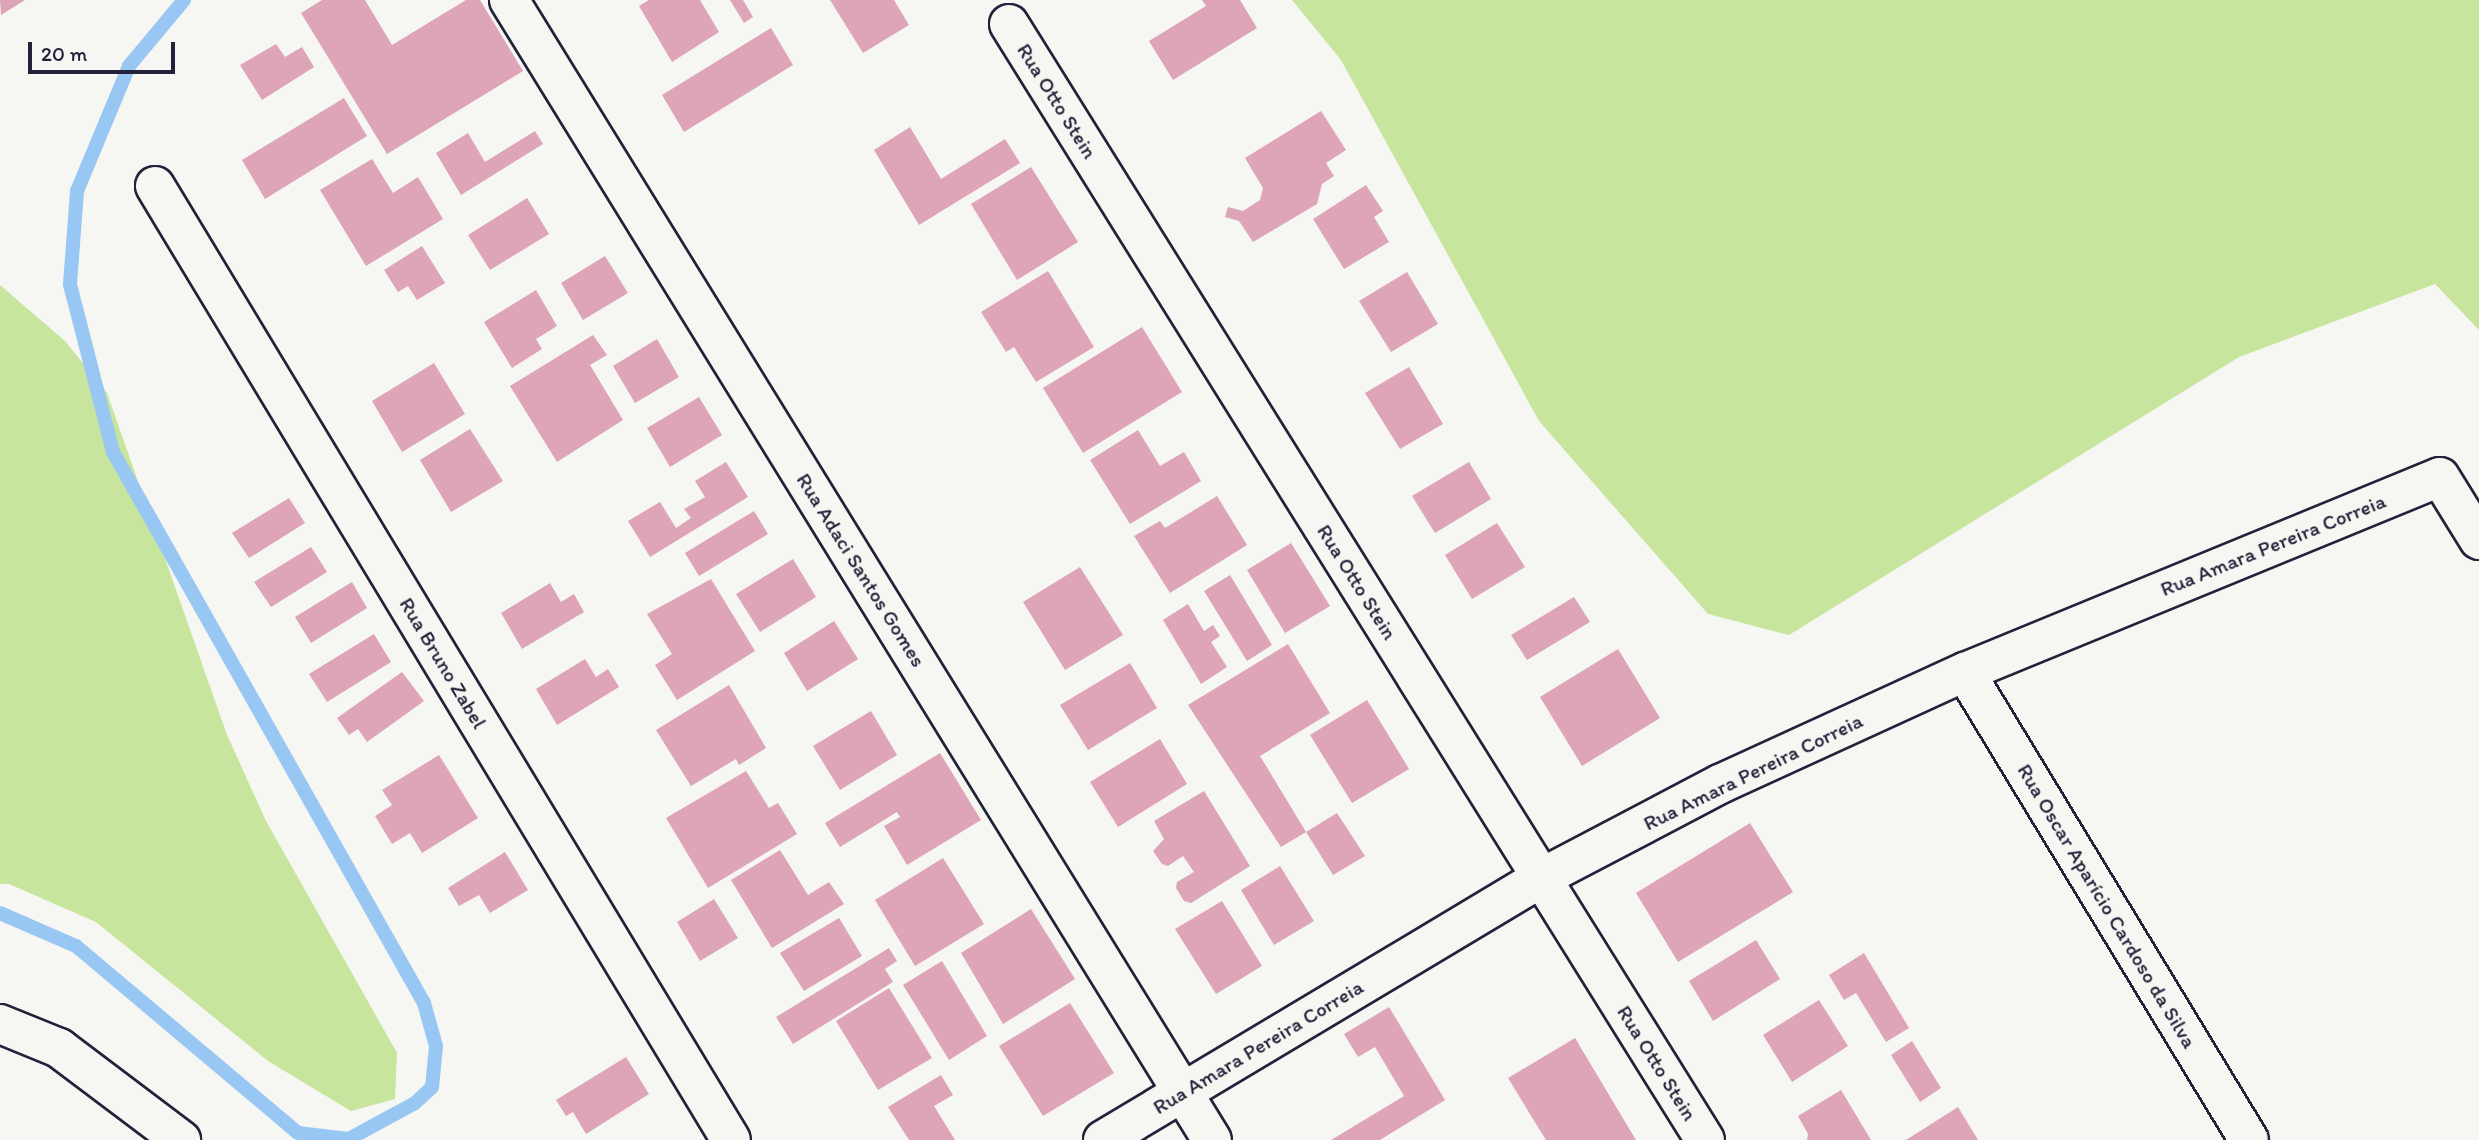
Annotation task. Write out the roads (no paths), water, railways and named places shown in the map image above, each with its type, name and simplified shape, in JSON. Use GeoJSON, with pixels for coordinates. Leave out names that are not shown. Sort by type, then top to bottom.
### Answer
{"type":"FeatureCollection","features":[{"type":"Feature","properties":{"kind":"street","name":"Rua Adaci Santos Gomes"},"geometry":{"type":"LineString","coordinates":[[509,0],[1212,1140]]}},
{"type":"Feature","properties":{"kind":"street","name":"Rua Otto Stein"},"geometry":{"type":"LineString","coordinates":[[1009,24],[1705,1140]]}},
{"type":"Feature","properties":{"kind":"street","name":"Rua Bruno Zabel"},"geometry":{"type":"LineString","coordinates":[[155,186],[731,1140]]}},
{"type":"Feature","properties":{"kind":"street","name":"Rua Amara Pereira Correia"},"geometry":{"type":"LineString","coordinates":[[1103,1140],[1541,878],[1722,783],[1965,672],[2440,477],[2479,540]]}},
{"type":"Feature","properties":{"kind":"street","name":"Rua Oscar Aparício Cardoso da Silva"},"geometry":{"type":"LineString","coordinates":[[1965,672],[2249,1140]]}},
{"type":"Feature","properties":{"kind":"street"},"geometry":{"type":"LineString","coordinates":[[0,1024],[59,1048],[181,1140]]}},
{"type":"Feature","properties":{"kind":"waterway"},"geometry":{"type":"LineString","coordinates":[[0,913],[76,946],[298,1133],[349,1139],[415,1103],[432,1087],[436,1046],[424,1003],[113,452],[70,284],[77,191],[129,66],[184,0]]}}]}
